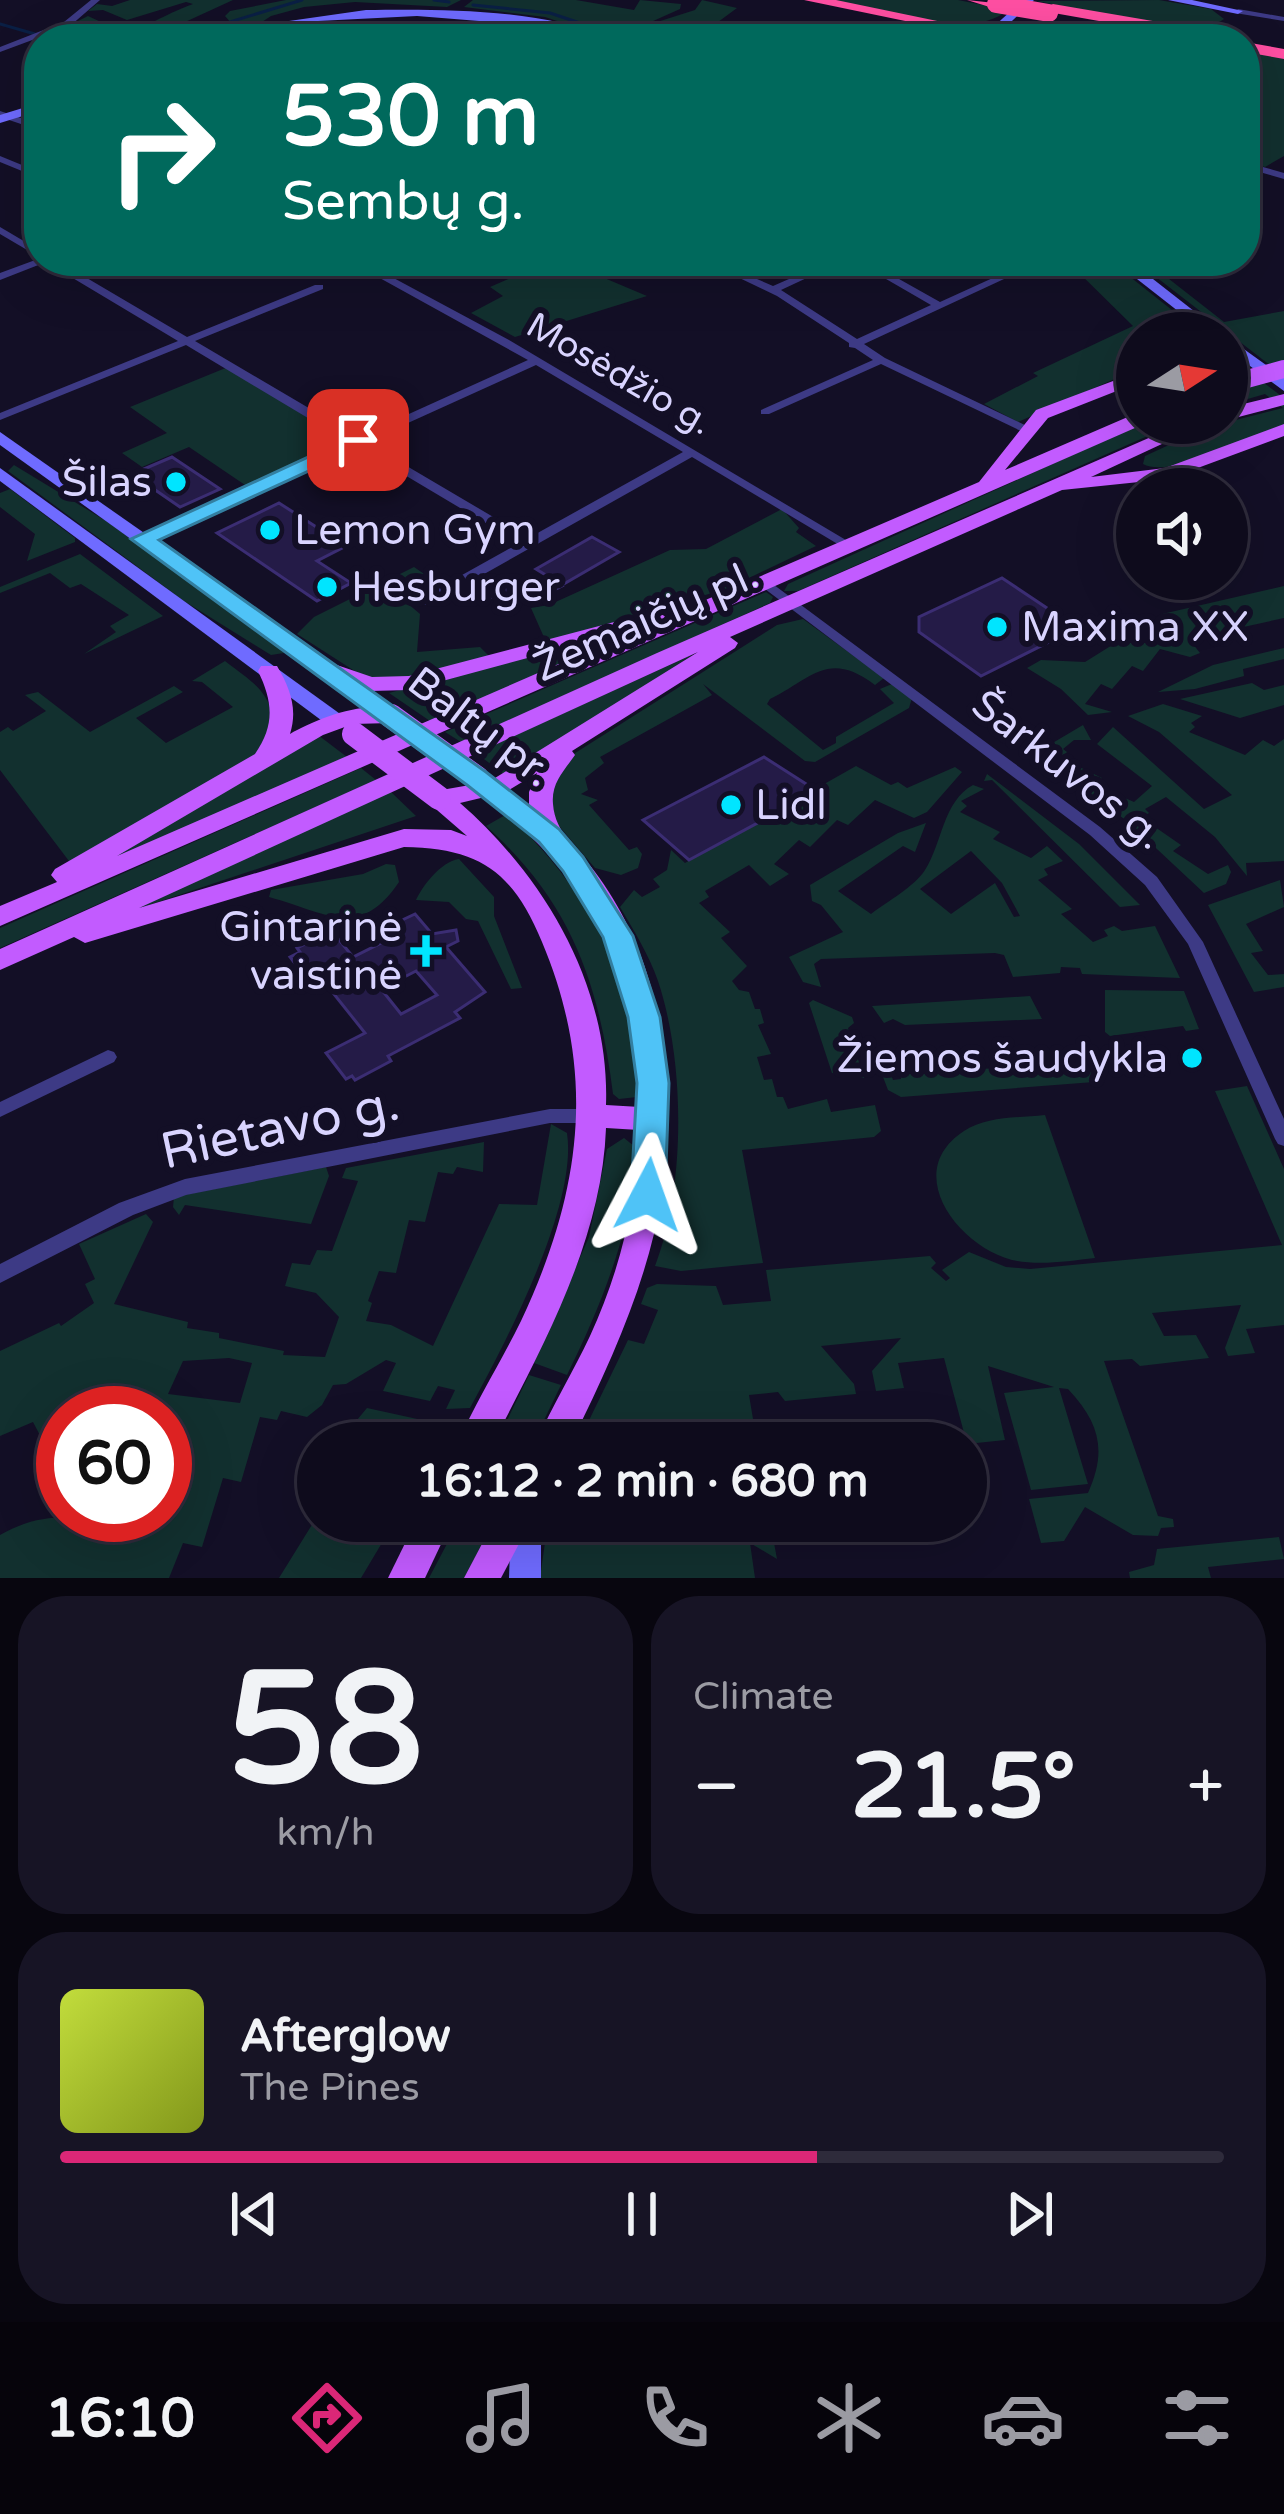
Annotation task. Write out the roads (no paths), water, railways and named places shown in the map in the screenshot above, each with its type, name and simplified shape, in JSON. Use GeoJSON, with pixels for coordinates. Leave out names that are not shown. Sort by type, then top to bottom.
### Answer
{"type":"FeatureCollection","features":[{"type":"Feature","properties":{"kind":"highway"},"geometry":{"type":"LineString","coordinates":[[812,0],[940,24]]}},
{"type":"Feature","properties":{"kind":"highway"},"geometry":{"type":"LineString","coordinates":[[975,0],[1120,24]]}},
{"type":"Feature","properties":{"kind":"highway"},"geometry":{"type":"LineString","coordinates":[[1051,11],[1140,24]]}},
{"type":"Feature","properties":{"kind":"main road"},"geometry":{"type":"LineString","coordinates":[[994,24],[1029,0]]}},
{"type":"Feature","properties":{"kind":"main road"},"geometry":{"type":"LineString","coordinates":[[1173,0],[1232,24]]}},
{"type":"Feature","properties":{"kind":"main road"},"geometry":{"type":"LineString","coordinates":[[265,24],[297,10],[367,4],[511,14],[547,24]]}},
{"type":"Feature","properties":{"kind":"main road"},"geometry":{"type":"LineString","coordinates":[[1141,276],[1188,312]]}},
{"type":"Feature","properties":{"kind":"main road"},"geometry":{"type":"LineString","coordinates":[[1248,358],[1284,386]]}},
{"type":"Feature","properties":{"kind":"main road"},"geometry":{"type":"LineString","coordinates":[[1248,379],[1284,369]]}},
{"type":"Feature","properties":{"kind":"main road"},"geometry":{"type":"LineString","coordinates":[[977,490],[1042,414],[1116,386]]}},
{"type":"Feature","properties":{"kind":"main road"},"geometry":{"type":"LineString","coordinates":[[1248,408],[1284,399]]}},
{"type":"Feature","properties":{"kind":"main road"},"geometry":{"type":"LineString","coordinates":[[1082,400],[1060,419],[1065,426],[1085,432],[1112,431]]}},
{"type":"Feature","properties":{"kind":"main road","name":"Žemaičių pl."},"geometry":{"type":"LineString","coordinates":[[6,915],[1116,429]]}},
{"type":"Feature","properties":{"kind":"main road"},"geometry":{"type":"LineString","coordinates":[[1179,468],[1284,430]]}},
{"type":"Feature","properties":{"kind":"main road","name":"Baltų pr."},"geometry":{"type":"LineString","coordinates":[[0,437],[331,670],[483,784],[549,836],[597,897],[634,978],[650,1054],[653,1119],[648,1195],[632,1270],[564,1422]]}},
{"type":"Feature","properties":{"kind":"main road","name":"Žemaičių pl."},"geometry":{"type":"LineString","coordinates":[[7,957],[1144,444]]}},
{"type":"Feature","properties":{"kind":"main road"},"geometry":{"type":"LineString","coordinates":[[1131,449],[1136,468]]}},
{"type":"Feature","properties":{"kind":"main road"},"geometry":{"type":"LineString","coordinates":[[0,471],[14,460],[31,459]]}},
{"type":"Feature","properties":{"kind":"main road","name":"Baltų pr."},"geometry":{"type":"LineString","coordinates":[[0,471],[441,799],[507,864],[548,923],[578,993],[591,1051],[592,1116],[580,1202],[568,1240],[486,1422]]}},
{"type":"Feature","properties":{"kind":"main road"},"geometry":{"type":"LineString","coordinates":[[1043,488],[1116,479]]}},
{"type":"Feature","properties":{"kind":"main road"},"geometry":{"type":"LineString","coordinates":[[331,670],[377,685],[409,683],[740,594]]}},
{"type":"Feature","properties":{"kind":"main road"},"geometry":{"type":"LineString","coordinates":[[441,799],[572,744],[791,602]]}},
{"type":"Feature","properties":{"kind":"main road"},"geometry":{"type":"LineString","coordinates":[[261,762],[282,730],[286,713],[265,668],[286,658],[294,645]]}},
{"type":"Feature","properties":{"kind":"main road"},"geometry":{"type":"LineString","coordinates":[[6,915],[43,887],[261,762],[389,714]]}},
{"type":"Feature","properties":{"kind":"main road"},"geometry":{"type":"LineString","coordinates":[[549,836],[537,794],[544,776],[572,744]]}},
{"type":"Feature","properties":{"kind":"main road"},"geometry":{"type":"LineString","coordinates":[[7,957],[404,838],[451,838],[507,864]]}},
{"type":"Feature","properties":{"kind":"main road"},"geometry":{"type":"LineString","coordinates":[[592,1116],[653,1119]]}},
{"type":"Feature","properties":{"kind":"main road"},"geometry":{"type":"LineString","coordinates":[[389,1578],[419,1542]]}},
{"type":"Feature","properties":{"kind":"main road"},"geometry":{"type":"LineString","coordinates":[[406,1578],[423,1542]]}},
{"type":"Feature","properties":{"kind":"main road"},"geometry":{"type":"LineString","coordinates":[[482,1578],[502,1542]]}},
{"type":"Feature","properties":{"kind":"main road"},"geometry":{"type":"LineString","coordinates":[[525,1578],[526,1542]]}},
{"type":"Feature","properties":{"kind":"street"},"geometry":{"type":"LineString","coordinates":[[61,24],[96,0]]}},
{"type":"Feature","properties":{"kind":"street"},"geometry":{"type":"LineString","coordinates":[[1232,24],[1284,19]]}},
{"type":"Feature","properties":{"kind":"street"},"geometry":{"type":"LineString","coordinates":[[77,276],[491,521]]}},
{"type":"Feature","properties":{"kind":"street","name":"Mosėdžio g."},"geometry":{"type":"LineString","coordinates":[[381,276],[850,546]]}},
{"type":"Feature","properties":{"kind":"street"},"geometry":{"type":"LineString","coordinates":[[740,276],[880,360],[1027,430]]}},
{"type":"Feature","properties":{"kind":"street"},"geometry":{"type":"LineString","coordinates":[[771,291],[804,276]]}},
{"type":"Feature","properties":{"kind":"street"},"geometry":{"type":"LineString","coordinates":[[887,276],[940,306]]}},
{"type":"Feature","properties":{"kind":"street"},"geometry":{"type":"LineString","coordinates":[[853,345],[1005,276]]}},
{"type":"Feature","properties":{"kind":"street"},"geometry":{"type":"LineString","coordinates":[[0,417],[319,287]]}},
{"type":"Feature","properties":{"kind":"street"},"geometry":{"type":"LineString","coordinates":[[765,412],[880,360]]}},
{"type":"Feature","properties":{"kind":"street"},"geometry":{"type":"LineString","coordinates":[[142,539],[536,361]]}},
{"type":"Feature","properties":{"kind":"street"},"geometry":{"type":"LineString","coordinates":[[424,602],[693,452]]}},
{"type":"Feature","properties":{"kind":"street","name":"Šarkuvos g."},"geometry":{"type":"LineString","coordinates":[[766,583],[1095,830],[1151,881],[1195,942],[1284,1139]]}},
{"type":"Feature","properties":{"kind":"street"},"geometry":{"type":"LineString","coordinates":[[0,1110],[108,1057]]}},
{"type":"Feature","properties":{"kind":"street","name":"Rietavo g."},"geometry":{"type":"LineString","coordinates":[[0,1274],[127,1208],[185,1187],[550,1116],[592,1116]]}},
{"type":"Feature","properties":{"kind":"waterway"},"geometry":{"type":"LineString","coordinates":[[223,24],[302,0]]}},
{"type":"Feature","properties":{"kind":"waterway"},"geometry":{"type":"LineString","coordinates":[[434,0],[449,2]]}},
{"type":"Feature","properties":{"kind":"waterway"},"geometry":{"type":"LineString","coordinates":[[473,5],[550,13],[583,24]]}},
{"type":"Feature","properties":{"kind":"waterway"},"geometry":{"type":"LineString","coordinates":[[0,24],[24,31]]}},
{"type":"Feature","properties":{"kind":"place","name":"Šilas"},"geometry":{"type":"Point","coordinates":[176,482]}},
{"type":"Feature","properties":{"kind":"place","name":"Lemon Gym"},"geometry":{"type":"Point","coordinates":[270,530]}},
{"type":"Feature","properties":{"kind":"place","name":"Hesburger"},"geometry":{"type":"Point","coordinates":[327,587]}},
{"type":"Feature","properties":{"kind":"place","name":"Maxima XX"},"geometry":{"type":"Point","coordinates":[997,627]}},
{"type":"Feature","properties":{"kind":"place","name":"Lidl"},"geometry":{"type":"Point","coordinates":[731,805]}},
{"type":"Feature","properties":{"kind":"place","name":"Gintarinė vaistinė"},"geometry":{"type":"Point","coordinates":[426,951]}},
{"type":"Feature","properties":{"kind":"place","name":"Žiemos šaudykla"},"geometry":{"type":"Point","coordinates":[1192,1058]}}]}
